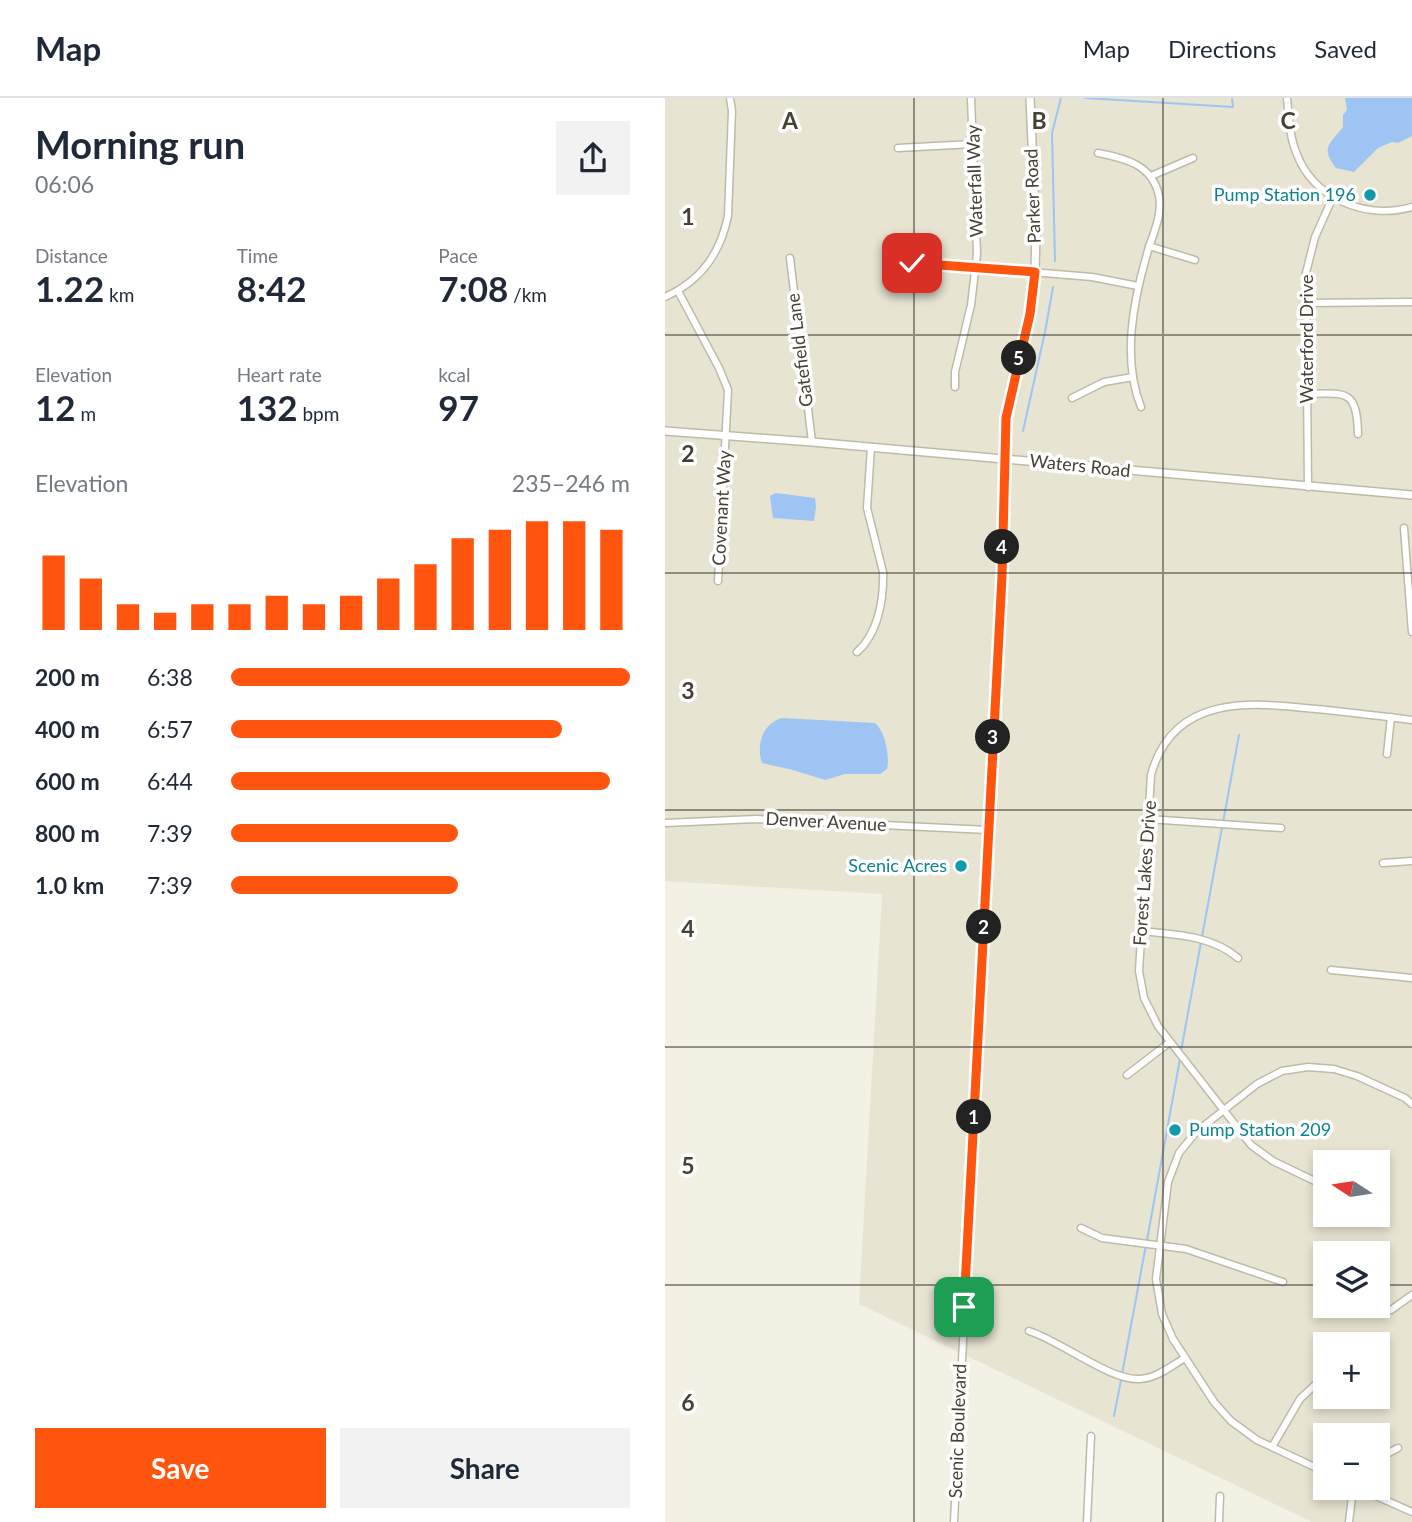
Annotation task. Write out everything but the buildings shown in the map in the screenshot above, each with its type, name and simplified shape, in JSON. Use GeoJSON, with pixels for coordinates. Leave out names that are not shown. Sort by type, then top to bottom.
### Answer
{"type":"FeatureCollection","features":[{"type":"Feature","properties":{"kind":"street"},"geometry":{"type":"LineString","coordinates":[[665,297],[678,291],[706,267],[725,231],[728,216],[732,111],[730,98]]}},
{"type":"Feature","properties":{"kind":"street","name":"Waterfall Way"},"geometry":{"type":"LineString","coordinates":[[955,387],[955,372],[971,305],[976,267],[977,220],[971,98]]}},
{"type":"Feature","properties":{"kind":"street","name":"Parker Road"},"geometry":{"type":"LineString","coordinates":[[1003,459],[1009,398],[1030,314],[1035,272],[1036,231],[1030,98]]}},
{"type":"Feature","properties":{"kind":"street"},"geometry":{"type":"LineString","coordinates":[[1287,98],[1296,153],[1310,176],[1333,197],[1373,211],[1412,207]]}},
{"type":"Feature","properties":{"kind":"street"},"geometry":{"type":"LineString","coordinates":[[898,148],[973,144]]}},
{"type":"Feature","properties":{"kind":"street"},"geometry":{"type":"LineString","coordinates":[[1098,153],[1134,162],[1151,176],[1160,197],[1137,286],[1133,317],[1134,390],[1141,407]]}},
{"type":"Feature","properties":{"kind":"street"},"geometry":{"type":"LineString","coordinates":[[1151,176],[1193,158]]}},
{"type":"Feature","properties":{"kind":"street","name":"Waterford Drive"},"geometry":{"type":"LineString","coordinates":[[1308,487],[1304,303],[1309,256],[1333,197]]}},
{"type":"Feature","properties":{"kind":"street"},"geometry":{"type":"LineString","coordinates":[[1149,246],[1195,260]]}},
{"type":"Feature","properties":{"kind":"street","name":"Gatefield Lane"},"geometry":{"type":"LineString","coordinates":[[790,258],[812,442]]}},
{"type":"Feature","properties":{"kind":"street"},"geometry":{"type":"LineString","coordinates":[[895,261],[1091,277],[1137,286]]}},
{"type":"Feature","properties":{"kind":"street","name":"Covenant Way"},"geometry":{"type":"LineString","coordinates":[[678,291],[727,383],[729,398],[718,581]]}},
{"type":"Feature","properties":{"kind":"street"},"geometry":{"type":"LineString","coordinates":[[1304,303],[1412,302]]}},
{"type":"Feature","properties":{"kind":"street"},"geometry":{"type":"LineString","coordinates":[[1072,398],[1104,382],[1133,377]]}},
{"type":"Feature","properties":{"kind":"street"},"geometry":{"type":"LineString","coordinates":[[1307,394],[1336,394],[1349,398],[1358,413],[1358,434]]}},
{"type":"Feature","properties":{"kind":"street","name":"Waters Road"},"geometry":{"type":"LineString","coordinates":[[665,431],[1412,495]]}},
{"type":"Feature","properties":{"kind":"street"},"geometry":{"type":"LineString","coordinates":[[857,652],[873,631],[883,583],[883,572],[867,508],[871,447]]}},
{"type":"Feature","properties":{"kind":"street","name":"Scenic Boulevard"},"geometry":{"type":"LineString","coordinates":[[954,1522],[1002,576],[1006,466],[1003,459]]}},
{"type":"Feature","properties":{"kind":"street"},"geometry":{"type":"LineString","coordinates":[[1404,528],[1412,632]]}},
{"type":"Feature","properties":{"kind":"street","name":"Forest Lakes Drive"},"geometry":{"type":"LineString","coordinates":[[1313,1180],[1262,1154],[1245,1137],[1148,1010],[1139,971],[1151,775],[1159,750],[1171,733],[1194,717],[1228,707],[1250,703],[1412,720]]}},
{"type":"Feature","properties":{"kind":"street"},"geometry":{"type":"LineString","coordinates":[[1387,754],[1391,717]]}},
{"type":"Feature","properties":{"kind":"street"},"geometry":{"type":"LineString","coordinates":[[1148,819],[1281,828]]}},
{"type":"Feature","properties":{"kind":"street","name":"Denver Avenue"},"geometry":{"type":"LineString","coordinates":[[665,823],[767,820],[988,831]]}},
{"type":"Feature","properties":{"kind":"street"},"geometry":{"type":"LineString","coordinates":[[1383,863],[1412,861]]}},
{"type":"Feature","properties":{"kind":"street"},"geometry":{"type":"LineString","coordinates":[[1141,931],[1218,943],[1238,958]]}},
{"type":"Feature","properties":{"kind":"street"},"geometry":{"type":"LineString","coordinates":[[1331,970],[1412,978]]}},
{"type":"Feature","properties":{"kind":"street"},"geometry":{"type":"LineString","coordinates":[[1126,1075],[1170,1042]]}},
{"type":"Feature","properties":{"kind":"street"},"geometry":{"type":"LineString","coordinates":[[1313,1466],[1243,1431],[1222,1412],[1168,1330],[1159,1301],[1156,1279],[1168,1182],[1179,1153],[1196,1132],[1271,1076],[1308,1067],[1334,1069],[1350,1073],[1405,1098],[1412,1104]]}},
{"type":"Feature","properties":{"kind":"street"},"geometry":{"type":"LineString","coordinates":[[1081,1228],[1102,1238],[1186,1249],[1283,1282]]}},
{"type":"Feature","properties":{"kind":"street"},"geometry":{"type":"LineString","coordinates":[[1391,1310],[1412,1295]]}},
{"type":"Feature","properties":{"kind":"street"},"geometry":{"type":"LineString","coordinates":[[1029,1331],[1055,1340],[1115,1374],[1128,1378],[1141,1379],[1158,1375],[1185,1358]]}},
{"type":"Feature","properties":{"kind":"street"},"geometry":{"type":"LineString","coordinates":[[1272,1447],[1300,1399],[1313,1387]]}},
{"type":"Feature","properties":{"kind":"street"},"geometry":{"type":"LineString","coordinates":[[1087,1522],[1091,1436]]}},
{"type":"Feature","properties":{"kind":"street"},"geometry":{"type":"LineString","coordinates":[[1390,1452],[1398,1448]]}},
{"type":"Feature","properties":{"kind":"street"},"geometry":{"type":"LineString","coordinates":[[1219,1522],[1220,1496]]}},
{"type":"Feature","properties":{"kind":"street"},"geometry":{"type":"LineString","coordinates":[[1349,1522],[1354,1500]]}},
{"type":"Feature","properties":{"kind":"street"},"geometry":{"type":"LineString","coordinates":[[1384,1500],[1412,1512]]}},
{"type":"Feature","properties":{"kind":"shaded area"},"geometry":{"type":"Polygon","coordinates":[[[665,98],[1412,98],[1412,1522],[1312,1522],[859,1304],[882,894],[665,881],[665,98]]]}},
{"type":"Feature","properties":{"kind":"water"},"geometry":{"type":"Polygon","coordinates":[[[1345,98],[1412,98],[1412,136],[1378,148],[1354,172],[1336,168],[1328,150],[1343,127],[1343,115],[1347,110],[1345,98]]]}},
{"type":"Feature","properties":{"kind":"water"},"geometry":{"type":"Polygon","coordinates":[[[776,493],[815,498],[814,521],[773,518],[770,496],[776,493]]]}},
{"type":"Feature","properties":{"kind":"water"},"geometry":{"type":"Polygon","coordinates":[[[782,718],[875,723],[886,744],[887,769],[880,774],[845,774],[825,780],[762,763],[762,736],[770,725],[782,718]]]}},
{"type":"Feature","properties":{"kind":"waterway"},"geometry":{"type":"LineString","coordinates":[[1055,261],[1052,133],[1061,98]]}},
{"type":"Feature","properties":{"kind":"waterway"},"geometry":{"type":"LineString","coordinates":[[1085,98],[1233,107],[1232,98]]}},
{"type":"Feature","properties":{"kind":"waterway"},"geometry":{"type":"LineString","coordinates":[[1023,431],[1053,287]]}},
{"type":"Feature","properties":{"kind":"waterway"},"geometry":{"type":"LineString","coordinates":[[1202,937],[1239,735]]}},
{"type":"Feature","properties":{"kind":"waterway"},"geometry":{"type":"LineString","coordinates":[[1181,1051],[1201,942]]}},
{"type":"Feature","properties":{"kind":"waterway"},"geometry":{"type":"LineString","coordinates":[[1147,1240],[1180,1059]]}},
{"type":"Feature","properties":{"kind":"waterway"},"geometry":{"type":"LineString","coordinates":[[1122,1374],[1146,1245]]}},
{"type":"Feature","properties":{"kind":"waterway"},"geometry":{"type":"LineString","coordinates":[[1114,1416],[1121,1380]]}},
{"type":"Feature","properties":{"kind":"place","name":"Pump Station 196"},"geometry":{"type":"Point","coordinates":[1370,195]}},
{"type":"Feature","properties":{"kind":"place","name":"Scenic Acres"},"geometry":{"type":"Point","coordinates":[961,866]}},
{"type":"Feature","properties":{"kind":"place","name":"Pump Station 209"},"geometry":{"type":"Point","coordinates":[1175,1130]}},
{"type":"Feature","properties":{"kind":"route"},"geometry":{"type":"LineString","coordinates":[[912,263],[1035,272],[1030,314],[1009,398],[1003,459],[1006,466],[1002,576],[964,1307]]}}]}
